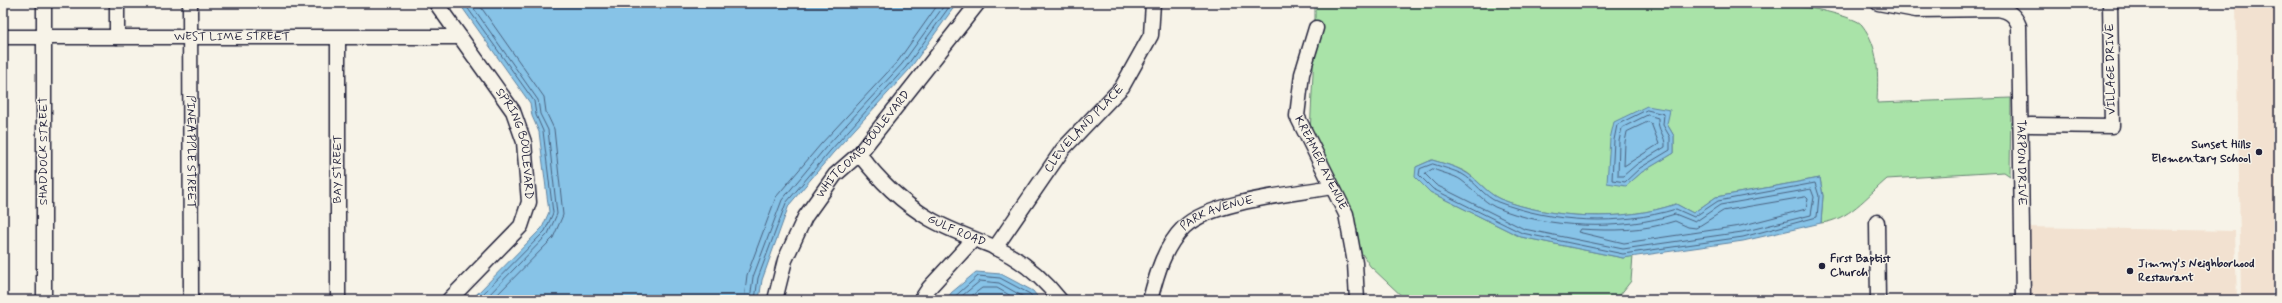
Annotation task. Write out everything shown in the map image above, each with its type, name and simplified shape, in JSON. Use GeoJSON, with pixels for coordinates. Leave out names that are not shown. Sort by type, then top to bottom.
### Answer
{"type":"FeatureCollection","features":[{"type":"Feature","properties":{"kind":"street","name":"SHADDOCK STREET"},"geometry":{"type":"LineString","coordinates":[[44,3],[44,300]]}},
{"type":"Feature","properties":{"kind":"street"},"geometry":{"type":"LineString","coordinates":[[116,3],[117,37]]}},
{"type":"Feature","properties":{"kind":"street","name":"PINEAPPLE STREET"},"geometry":{"type":"LineString","coordinates":[[190,3],[191,300]]}},
{"type":"Feature","properties":{"kind":"street","name":"SPRING BOULEVARD"},"geometry":{"type":"LineString","coordinates":[[436,3],[513,111],[524,142],[529,202],[521,226],[449,300]]}},
{"type":"Feature","properties":{"kind":"street","name":"WHITCOMB BOULEVARD"},"geometry":{"type":"LineString","coordinates":[[775,300],[785,260],[805,217],[835,175],[859,154],[978,3]]}},
{"type":"Feature","properties":{"kind":"street","name":"CLEVELAND PLACE"},"geometry":{"type":"LineString","coordinates":[[995,248],[1063,149],[1122,88],[1150,35],[1153,3]]}},
{"type":"Feature","properties":{"kind":"street","name":"TARPON DRIVE"},"geometry":{"type":"LineString","coordinates":[[1878,3],[1916,10],[1998,9],[2012,14],[2016,18],[2019,26],[2023,300]]}},
{"type":"Feature","properties":{"kind":"street","name":"VILLAGE DRIVE"},"geometry":{"type":"LineString","coordinates":[[2030,125],[2112,126],[2110,3]]}},
{"type":"Feature","properties":{"kind":"street","name":"KREAMER AVENUE"},"geometry":{"type":"LineString","coordinates":[[1316,28],[1302,74],[1297,116],[1349,224],[1355,263],[1357,300]]}},
{"type":"Feature","properties":{"kind":"street","name":"WEST LIME STREET"},"geometry":{"type":"LineString","coordinates":[[3,37],[460,37]]}},
{"type":"Feature","properties":{"kind":"street","name":"BAY STREET"},"geometry":{"type":"LineString","coordinates":[[338,38],[338,300]]}},
{"type":"Feature","properties":{"kind":"street","name":"GULF ROAD"},"geometry":{"type":"LineString","coordinates":[[859,154],[888,188],[900,199],[932,220],[973,240],[995,248],[1031,270],[1060,300]]}},
{"type":"Feature","properties":{"kind":"street","name":"PARK AVENUE"},"geometry":{"type":"LineString","coordinates":[[1150,300],[1158,268],[1165,253],[1183,228],[1193,220],[1237,202],[1332,187]]}},
{"type":"Feature","properties":{"kind":"street"},"geometry":{"type":"LineString","coordinates":[[1877,222],[1878,300]]}},
{"type":"Feature","properties":{"kind":"street"},"geometry":{"type":"LineString","coordinates":[[921,300],[929,288],[973,240]]}},
{"type":"Feature","properties":{"kind":"shaded area","name":"Sunset Hills Elementary School"},"geometry":{"type":"Polygon","coordinates":[[[2236,3],[2279,3],[2279,300],[2241,300],[2236,3]]]}},
{"type":"Feature","properties":{"kind":"shaded area"},"geometry":{"type":"Polygon","coordinates":[[[2028,227],[2235,231],[2237,300],[2029,300],[2028,227]]]}},
{"type":"Feature","properties":{"kind":"green space"},"geometry":{"type":"Polygon","coordinates":[[[1315,3],[1658,3],[1679,5],[1693,3],[1751,3],[1789,5],[1827,12],[1857,21],[1862,25],[1868,34],[1877,62],[1877,103],[2011,98],[2010,176],[2004,172],[1887,179],[1849,213],[1831,221],[1821,223],[1823,196],[1820,178],[1716,197],[1693,213],[1676,204],[1656,210],[1634,214],[1588,216],[1542,211],[1520,206],[1500,199],[1490,193],[1473,177],[1464,171],[1432,160],[1416,167],[1430,192],[1521,237],[1623,258],[1633,256],[1631,281],[1616,300],[1406,300],[1370,266],[1359,249],[1337,180],[1335,180],[1310,133],[1314,53],[1323,24],[1315,20],[1315,3]],[[1667,124],[1626,186],[1642,172],[1674,153],[1674,136],[1667,124]]]}},
{"type":"Feature","properties":{"kind":"water"},"geometry":{"type":"Polygon","coordinates":[[[459,3],[957,3],[909,70],[833,153],[789,205],[762,280],[759,300],[471,300],[542,228],[549,212],[539,132],[532,116],[530,103],[459,3]]]}},
{"type":"Feature","properties":{"kind":"water"},"geometry":{"type":"Polygon","coordinates":[[[1647,106],[1670,110],[1667,124],[1674,136],[1674,153],[1642,172],[1626,186],[1607,183],[1610,139],[1614,122],[1647,106]]]}},
{"type":"Feature","properties":{"kind":"water"},"geometry":{"type":"Polygon","coordinates":[[[1432,160],[1463,171],[1473,177],[1490,193],[1500,199],[1520,206],[1542,211],[1588,216],[1634,214],[1656,210],[1676,204],[1693,213],[1716,197],[1820,178],[1823,196],[1821,223],[1743,241],[1623,258],[1521,237],[1430,192],[1415,177],[1416,167],[1432,160]]]}},
{"type":"Feature","properties":{"kind":"water"},"geometry":{"type":"Polygon","coordinates":[[[976,272],[1001,274],[1033,291],[1040,300],[947,300],[951,293],[976,272]]]}},
{"type":"Feature","properties":{"kind":"place","name":"Sunset Hills Elementary School"},"geometry":{"type":"Point","coordinates":[2259,152]}},
{"type":"Feature","properties":{"kind":"place","name":"First Baptist Church"},"geometry":{"type":"Point","coordinates":[1822,266]}},
{"type":"Feature","properties":{"kind":"place","name":"Jimmy's Neighborhood Restaurant"},"geometry":{"type":"Point","coordinates":[2130,271]}}]}
